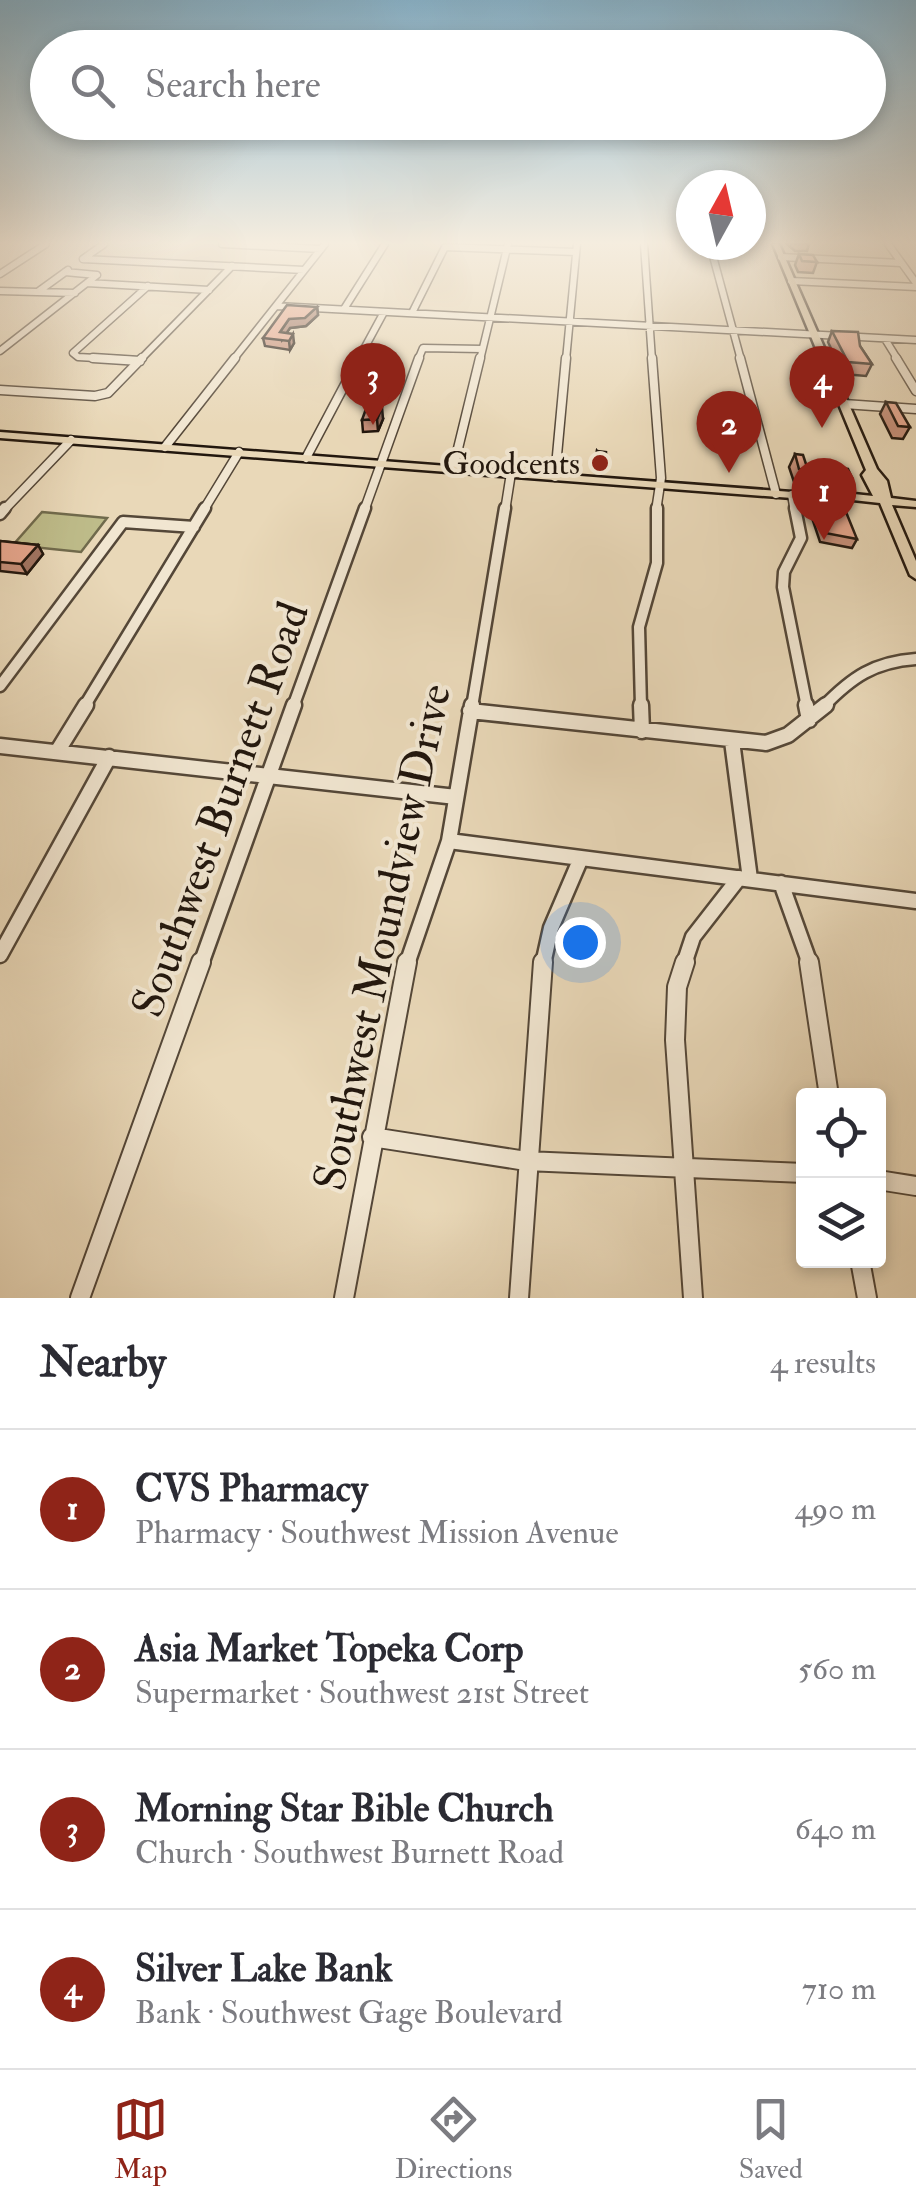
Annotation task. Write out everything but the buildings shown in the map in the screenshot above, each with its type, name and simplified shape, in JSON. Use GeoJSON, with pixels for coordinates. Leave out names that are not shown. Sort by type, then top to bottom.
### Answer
{"type":"FeatureCollection","features":[{"type":"Feature","properties":{"kind":"main road"},"geometry":{"type":"LineString","coordinates":[[801,305],[872,471],[868,474],[875,492],[885,502],[916,574]]}},
{"type":"Feature","properties":{"kind":"main road"},"geometry":{"type":"LineString","coordinates":[[0,435],[810,496],[818,500],[916,504]]}},
{"type":"Feature","properties":{"kind":"street"},"geometry":{"type":"LineString","coordinates":[[0,352],[59,305]]}},
{"type":"Feature","properties":{"kind":"street"},"geometry":{"type":"LineString","coordinates":[[127,305],[74,352],[78,357],[140,361]]}},
{"type":"Feature","properties":{"kind":"street"},"geometry":{"type":"LineString","coordinates":[[0,390],[108,394],[195,305]]}},
{"type":"Feature","properties":{"kind":"street"},"geometry":{"type":"LineString","coordinates":[[344,310],[347,305]]}},
{"type":"Feature","properties":{"kind":"street"},"geometry":{"type":"LineString","coordinates":[[412,313],[416,305]]}},
{"type":"Feature","properties":{"kind":"street"},"geometry":{"type":"LineString","coordinates":[[453,468],[493,305]]}},
{"type":"Feature","properties":{"kind":"street"},"geometry":{"type":"LineString","coordinates":[[555,477],[571,305]]}},
{"type":"Feature","properties":{"kind":"street"},"geometry":{"type":"LineString","coordinates":[[642,731],[639,628],[657,563],[656,507],[660,486],[648,305]]}},
{"type":"Feature","properties":{"kind":"street"},"geometry":{"type":"LineString","coordinates":[[725,305],[776,494]]}},
{"type":"Feature","properties":{"kind":"street"},"geometry":{"type":"LineString","coordinates":[[165,447],[276,306],[916,340]]}},
{"type":"Feature","properties":{"kind":"street"},"geometry":{"type":"LineString","coordinates":[[306,458],[384,312]]}},
{"type":"Feature","properties":{"kind":"street"},"geometry":{"type":"LineString","coordinates":[[885,338],[916,391]]}},
{"type":"Feature","properties":{"kind":"street","name":"Southwest Burnett Road"},"geometry":{"type":"LineString","coordinates":[[80,1298],[426,346],[482,349]]}},
{"type":"Feature","properties":{"kind":"street"},"geometry":{"type":"LineString","coordinates":[[844,404],[916,409]]}},
{"type":"Feature","properties":{"kind":"street"},"geometry":{"type":"LineString","coordinates":[[1,512],[71,440]]}},
{"type":"Feature","properties":{"kind":"street"},"geometry":{"type":"LineString","coordinates":[[57,752],[239,452]]}},
{"type":"Feature","properties":{"kind":"street","name":"Southwest Moundview Drive"},"geometry":{"type":"LineString","coordinates":[[344,1298],[402,980],[449,842],[511,474]]}},
{"type":"Feature","properties":{"kind":"street"},"geometry":{"type":"LineString","coordinates":[[792,495],[801,538],[784,572],[782,587],[809,720]]}},
{"type":"Feature","properties":{"kind":"street"},"geometry":{"type":"LineString","coordinates":[[0,686],[123,522],[194,527]]}},
{"type":"Feature","properties":{"kind":"street"},"geometry":{"type":"LineString","coordinates":[[470,711],[732,741],[780,740],[809,720],[860,670],[886,660],[916,659]]}},
{"type":"Feature","properties":{"kind":"street"},"geometry":{"type":"LineString","coordinates":[[692,1298],[675,1040],[677,988],[693,937],[744,878],[732,741]]}},
{"type":"Feature","properties":{"kind":"street"},"geometry":{"type":"LineString","coordinates":[[0,747],[456,797]]}},
{"type":"Feature","properties":{"kind":"street"},"geometry":{"type":"LineString","coordinates":[[0,955],[108,757]]}},
{"type":"Feature","properties":{"kind":"street"},"geometry":{"type":"LineString","coordinates":[[449,842],[916,901]]}},
{"type":"Feature","properties":{"kind":"street"},"geometry":{"type":"LineString","coordinates":[[519,1298],[538,980],[551,928],[581,858]]}},
{"type":"Feature","properties":{"kind":"street"},"geometry":{"type":"LineString","coordinates":[[781,883],[812,971],[828,1088]]}},
{"type":"Feature","properties":{"kind":"street"},"geometry":{"type":"LineString","coordinates":[[372,1137],[526,1162],[796,1173]]}},
{"type":"Feature","properties":{"kind":"street"},"geometry":{"type":"LineString","coordinates":[[886,1181],[916,1186]]}},
{"type":"Feature","properties":{"kind":"street"},"geometry":{"type":"LineString","coordinates":[[862,1268],[868,1298]]}},
{"type":"Feature","properties":{"kind":"shaded area"},"geometry":{"type":"Polygon","coordinates":[[[42,512],[107,518],[81,552],[13,545],[42,512]]]}},
{"type":"Feature","properties":{"kind":"place","name":"Morning Star Bible Church"},"geometry":{"type":"Point","coordinates":[373,425]}},
{"type":"Feature","properties":{"kind":"place","name":"Silver Lake Bank"},"geometry":{"type":"Point","coordinates":[822,428]}},
{"type":"Feature","properties":{"kind":"place","name":"Goodcents"},"geometry":{"type":"Point","coordinates":[600,463]}},
{"type":"Feature","properties":{"kind":"place","name":"Asia Market Topeka Corp"},"geometry":{"type":"Point","coordinates":[729,473]}},
{"type":"Feature","properties":{"kind":"place","name":"CVS Pharmacy"},"geometry":{"type":"Point","coordinates":[824,540]}}]}
